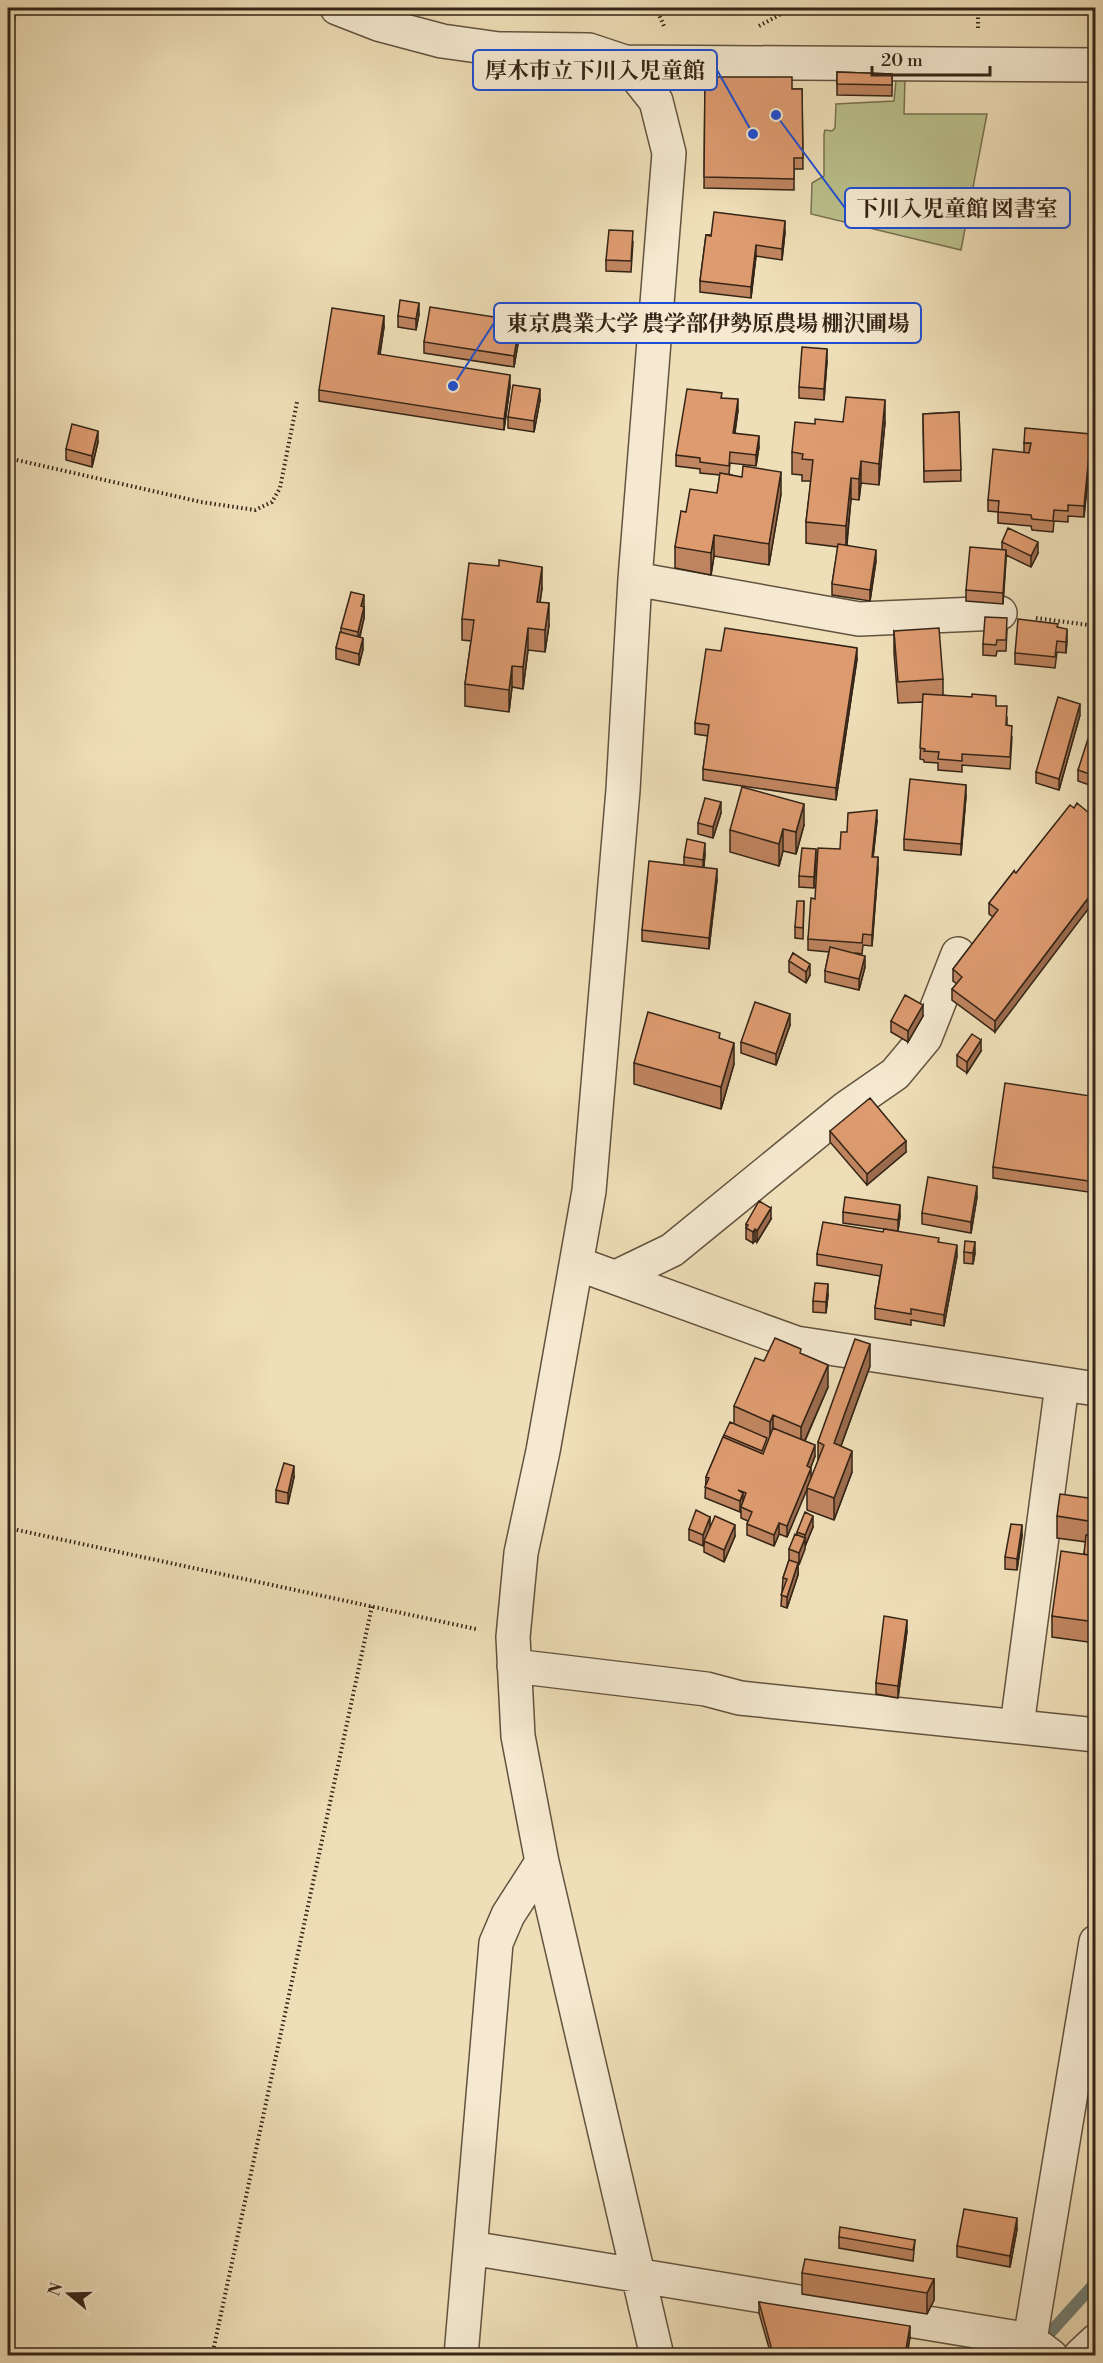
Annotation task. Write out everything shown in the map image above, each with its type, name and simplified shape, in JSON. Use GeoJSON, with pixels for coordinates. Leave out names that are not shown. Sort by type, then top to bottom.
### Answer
{"type":"FeatureCollection","features":[{"type":"Feature","properties":{"kind":"street"},"geometry":{"type":"LineString","coordinates":[[336,8],[378,24],[442,41],[499,49],[589,50],[625,62],[1095,65]]}},
{"type":"Feature","properties":{"kind":"street"},"geometry":{"type":"LineString","coordinates":[[625,62],[656,101],[669,153],[635,579],[623,790],[590,1191],[543,1451],[521,1553],[513,1652],[518,1736],[542,1862],[657,2355]]}},
{"type":"Feature","properties":{"kind":"street"},"geometry":{"type":"LineString","coordinates":[[635,579],[860,618],[1000,613]]}},
{"type":"Feature","properties":{"kind":"street"},"geometry":{"type":"LineString","coordinates":[[616,1277],[672,1250],[846,1108],[895,1074],[925,1038],[958,954]]}},
{"type":"Feature","properties":{"kind":"street"},"geometry":{"type":"LineString","coordinates":[[578,1264],[795,1342],[1095,1389]]}},
{"type":"Feature","properties":{"kind":"street"},"geometry":{"type":"LineString","coordinates":[[1017,1726],[1062,1385]]}},
{"type":"Feature","properties":{"kind":"street"},"geometry":{"type":"LineString","coordinates":[[513,1652],[706,1689],[740,1698],[1095,1735]]}},
{"type":"Feature","properties":{"kind":"street"},"geometry":{"type":"LineString","coordinates":[[461,2355],[496,1943],[508,1915],[542,1862]]}},
{"type":"Feature","properties":{"kind":"street"},"geometry":{"type":"LineString","coordinates":[[471,2248],[639,2276],[664,2278],[1041,2348],[1095,1942]]}},
{"type":"Feature","properties":{"kind":"street"},"geometry":{"type":"LineString","coordinates":[[1080,2355],[1095,2341]]}},
{"type":"Feature","properties":{"kind":"path"},"geometry":{"type":"LineString","coordinates":[[8,49],[16,8]]}},
{"type":"Feature","properties":{"kind":"path"},"geometry":{"type":"LineString","coordinates":[[8,458],[201,502],[255,510],[272,502],[280,488],[297,402]]}},
{"type":"Feature","properties":{"kind":"path"},"geometry":{"type":"LineString","coordinates":[[1000,613],[1095,626]]}},
{"type":"Feature","properties":{"kind":"path"},"geometry":{"type":"LineString","coordinates":[[8,1528],[372,1606],[513,1652]]}},
{"type":"Feature","properties":{"kind":"path"},"geometry":{"type":"LineString","coordinates":[[212,2355],[372,1606]]}},
{"type":"Feature","properties":{"kind":"green space"},"geometry":{"type":"Polygon","coordinates":[[[896,80],[905,80],[904,114],[987,114],[961,250],[811,214],[812,183],[824,176],[824,134],[825,130],[832,131],[835,128],[836,104],[894,101],[896,80]]]}},
{"type":"Feature","properties":{"kind":"building"},"geometry":{"type":"Polygon","coordinates":[[[837,72],[892,74],[892,85],[837,84],[837,72]]]}},
{"type":"Feature","properties":{"kind":"building"},"geometry":{"type":"Polygon","coordinates":[[[705,77],[792,77],[792,89],[802,89],[803,158],[794,158],[794,179],[704,177],[705,77]]]}},
{"type":"Feature","properties":{"kind":"building"},"geometry":{"type":"Polygon","coordinates":[[[714,212],[785,221],[782,249],[756,245],[751,287],[700,281],[706,235],[711,236],[714,212]]]}},
{"type":"Feature","properties":{"kind":"building"},"geometry":{"type":"Polygon","coordinates":[[[609,230],[633,231],[631,261],[606,260],[609,230]]]}},
{"type":"Feature","properties":{"kind":"building"},"geometry":{"type":"Polygon","coordinates":[[[400,300],[419,303],[416,319],[398,316],[400,300]]]}},
{"type":"Feature","properties":{"kind":"building"},"geometry":{"type":"Polygon","coordinates":[[[430,307],[520,321],[514,356],[424,342],[430,307]]]}},
{"type":"Feature","properties":{"kind":"building"},"geometry":{"type":"Polygon","coordinates":[[[332,308],[384,316],[378,354],[510,375],[504,419],[319,390],[332,308]]]}},
{"type":"Feature","properties":{"kind":"building"},"geometry":{"type":"Polygon","coordinates":[[[802,347],[827,349],[824,389],[799,387],[802,347]]]}},
{"type":"Feature","properties":{"kind":"building"},"geometry":{"type":"Polygon","coordinates":[[[513,385],[540,389],[534,421],[508,417],[513,385]]]}},
{"type":"Feature","properties":{"kind":"building"},"geometry":{"type":"Polygon","coordinates":[[[687,389],[722,393],[721,398],[738,399],[733,433],[759,436],[756,455],[730,452],[729,466],[700,462],[700,458],[676,455],[687,389]]]}},
{"type":"Feature","properties":{"kind":"building"},"geometry":{"type":"Polygon","coordinates":[[[846,397],[885,400],[879,464],[861,461],[859,479],[851,478],[846,526],[806,522],[813,460],[802,459],[803,454],[792,452],[795,422],[815,424],[815,419],[843,422],[846,397]]]}},
{"type":"Feature","properties":{"kind":"building"},"geometry":{"type":"Polygon","coordinates":[[[959,412],[961,470],[924,471],[923,414],[959,412]]]}},
{"type":"Feature","properties":{"kind":"building"},"geometry":{"type":"Polygon","coordinates":[[[72,424],[98,431],[92,456],[66,449],[72,424]]]}},
{"type":"Feature","properties":{"kind":"building"},"geometry":{"type":"Polygon","coordinates":[[[1025,428],[1091,434],[1084,506],[1068,505],[1068,511],[1054,510],[1053,521],[1032,519],[1031,515],[998,512],[999,501],[988,500],[993,449],[1029,453],[1031,443],[1024,443],[1025,428]]]}},
{"type":"Feature","properties":{"kind":"building"},"geometry":{"type":"Polygon","coordinates":[[[743,466],[781,472],[769,544],[714,535],[711,553],[675,547],[681,511],[686,512],[690,489],[717,493],[720,473],[742,477],[743,466]]]}},
{"type":"Feature","properties":{"kind":"building"},"geometry":{"type":"Polygon","coordinates":[[[1008,528],[1038,542],[1031,556],[1002,542],[1008,528]]]}},
{"type":"Feature","properties":{"kind":"building"},"geometry":{"type":"Polygon","coordinates":[[[838,544],[876,550],[870,590],[832,584],[838,544]]]}},
{"type":"Feature","properties":{"kind":"building"},"geometry":{"type":"Polygon","coordinates":[[[970,547],[1006,550],[1003,593],[966,590],[970,547]]]}},
{"type":"Feature","properties":{"kind":"building"},"geometry":{"type":"Polygon","coordinates":[[[499,560],[542,567],[537,602],[549,603],[545,630],[528,628],[523,667],[512,666],[509,690],[465,684],[474,620],[462,619],[469,563],[499,566],[499,560]]]}},
{"type":"Feature","properties":{"kind":"building"},"geometry":{"type":"Polygon","coordinates":[[[351,592],[364,595],[361,606],[364,607],[358,632],[341,628],[351,592]]]}},
{"type":"Feature","properties":{"kind":"building"},"geometry":{"type":"Polygon","coordinates":[[[985,617],[1007,618],[1006,640],[997,640],[996,645],[983,644],[985,617]]]}},
{"type":"Feature","properties":{"kind":"building"},"geometry":{"type":"Polygon","coordinates":[[[1018,619],[1058,624],[1057,627],[1067,629],[1066,642],[1057,641],[1055,657],[1015,653],[1018,619]]]}},
{"type":"Feature","properties":{"kind":"building"},"geometry":{"type":"Polygon","coordinates":[[[725,628],[857,648],[836,788],[703,769],[709,725],[695,723],[706,649],[721,651],[725,628]]]}},
{"type":"Feature","properties":{"kind":"building"},"geometry":{"type":"Polygon","coordinates":[[[939,628],[943,679],[898,682],[894,631],[939,628]]]}},
{"type":"Feature","properties":{"kind":"building"},"geometry":{"type":"Polygon","coordinates":[[[340,632],[363,638],[359,654],[336,648],[340,632]]]}},
{"type":"Feature","properties":{"kind":"building"},"geometry":{"type":"Polygon","coordinates":[[[923,694],[996,696],[996,706],[1007,706],[1006,725],[1012,726],[1010,757],[962,754],[962,761],[938,759],[939,752],[924,751],[925,749],[920,748],[923,694]]]}},
{"type":"Feature","properties":{"kind":"building"},"geometry":{"type":"Polygon","coordinates":[[[1058,697],[1080,704],[1059,779],[1036,772],[1058,697]]]}},
{"type":"Feature","properties":{"kind":"building"},"geometry":{"type":"Polygon","coordinates":[[[1088,739],[1095,741],[1095,776],[1078,770],[1088,739]]]}},
{"type":"Feature","properties":{"kind":"building"},"geometry":{"type":"Polygon","coordinates":[[[910,779],[966,785],[961,844],[904,839],[910,779]]]}},
{"type":"Feature","properties":{"kind":"building"},"geometry":{"type":"Polygon","coordinates":[[[742,787],[804,804],[796,832],[783,829],[779,844],[730,830],[742,787]]]}},
{"type":"Feature","properties":{"kind":"building"},"geometry":{"type":"Polygon","coordinates":[[[705,798],[721,802],[713,827],[698,823],[705,798]]]}},
{"type":"Feature","properties":{"kind":"building"},"geometry":{"type":"Polygon","coordinates":[[[1077,803],[1095,818],[1095,889],[995,1021],[952,989],[962,977],[953,969],[998,910],[989,903],[1070,805],[1074,808],[1077,803]]]}},
{"type":"Feature","properties":{"kind":"building"},"geometry":{"type":"Polygon","coordinates":[[[877,810],[872,857],[878,857],[872,935],[863,934],[862,943],[808,939],[811,898],[815,899],[818,848],[840,849],[841,832],[847,832],[848,813],[877,810]]]}},
{"type":"Feature","properties":{"kind":"building"},"geometry":{"type":"Polygon","coordinates":[[[687,839],[705,843],[703,860],[684,857],[687,839]]]}},
{"type":"Feature","properties":{"kind":"building"},"geometry":{"type":"Polygon","coordinates":[[[802,848],[816,849],[814,877],[799,876],[802,848]]]}},
{"type":"Feature","properties":{"kind":"building"},"geometry":{"type":"Polygon","coordinates":[[[649,861],[717,869],[709,938],[642,930],[649,861]]]}},
{"type":"Feature","properties":{"kind":"building"},"geometry":{"type":"Polygon","coordinates":[[[797,901],[804,901],[803,928],[795,927],[797,901]]]}},
{"type":"Feature","properties":{"kind":"building"},"geometry":{"type":"Polygon","coordinates":[[[830,947],[865,956],[859,979],[825,971],[830,947]]]}},
{"type":"Feature","properties":{"kind":"building"},"geometry":{"type":"Polygon","coordinates":[[[793,953],[810,964],[806,972],[789,961],[793,953]]]}},
{"type":"Feature","properties":{"kind":"building"},"geometry":{"type":"Polygon","coordinates":[[[905,995],[923,1005],[908,1031],[891,1021],[905,995]]]}},
{"type":"Feature","properties":{"kind":"building"},"geometry":{"type":"Polygon","coordinates":[[[755,1002],[790,1014],[776,1054],[741,1042],[755,1002]]]}},
{"type":"Feature","properties":{"kind":"building"},"geometry":{"type":"Polygon","coordinates":[[[648,1012],[720,1033],[719,1038],[734,1043],[721,1087],[634,1063],[648,1012]]]}},
{"type":"Feature","properties":{"kind":"building"},"geometry":{"type":"Polygon","coordinates":[[[972,1034],[981,1040],[967,1062],[957,1055],[972,1034]]]}},
{"type":"Feature","properties":{"kind":"building"},"geometry":{"type":"Polygon","coordinates":[[[1093,1078],[1095,1078],[1095,1182],[993,1167],[1005,1083],[1090,1096],[1093,1078]]]}},
{"type":"Feature","properties":{"kind":"building"},"geometry":{"type":"Polygon","coordinates":[[[870,1098],[906,1141],[867,1174],[830,1131],[870,1098]]]}},
{"type":"Feature","properties":{"kind":"building"},"geometry":{"type":"Polygon","coordinates":[[[928,1177],[977,1186],[971,1222],[922,1213],[928,1177]]]}},
{"type":"Feature","properties":{"kind":"building"},"geometry":{"type":"Polygon","coordinates":[[[845,1197],[900,1205],[898,1220],[843,1212],[845,1197]]]}},
{"type":"Feature","properties":{"kind":"building"},"geometry":{"type":"Polygon","coordinates":[[[759,1201],[771,1208],[757,1231],[755,1229],[753,1232],[746,1228],[748,1225],[746,1224],[759,1201]]]}},
{"type":"Feature","properties":{"kind":"building"},"geometry":{"type":"Polygon","coordinates":[[[823,1222],[939,1238],[938,1242],[957,1245],[944,1315],[911,1309],[911,1314],[875,1308],[882,1265],[817,1254],[823,1222]]]}},
{"type":"Feature","properties":{"kind":"building"},"geometry":{"type":"Polygon","coordinates":[[[965,1241],[975,1242],[973,1253],[964,1252],[965,1241]]]}},
{"type":"Feature","properties":{"kind":"building"},"geometry":{"type":"Polygon","coordinates":[[[815,1283],[828,1284],[826,1302],[813,1301],[815,1283]]]}},
{"type":"Feature","properties":{"kind":"building"},"geometry":{"type":"Polygon","coordinates":[[[775,1338],[801,1349],[800,1353],[828,1365],[801,1427],[773,1415],[770,1422],[734,1406],[755,1358],[764,1361],[775,1338]]]}},
{"type":"Feature","properties":{"kind":"building"},"geometry":{"type":"Polygon","coordinates":[[[855,1339],[870,1344],[834,1443],[852,1451],[834,1498],[807,1488],[824,1445],[818,1442],[855,1339]]]}},
{"type":"Feature","properties":{"kind":"building"},"geometry":{"type":"Polygon","coordinates":[[[730,1422],[767,1438],[762,1451],[724,1435],[730,1422]]]}},
{"type":"Feature","properties":{"kind":"building"},"geometry":{"type":"Polygon","coordinates":[[[773,1428],[815,1445],[807,1466],[811,1468],[787,1526],[779,1523],[774,1535],[747,1524],[752,1512],[741,1507],[746,1493],[738,1490],[743,1493],[740,1501],[705,1487],[709,1478],[706,1477],[723,1437],[763,1454],[773,1428]]]}},
{"type":"Feature","properties":{"kind":"building"},"geometry":{"type":"Polygon","coordinates":[[[284,1463],[294,1466],[288,1493],[276,1490],[284,1463]]]}},
{"type":"Feature","properties":{"kind":"building"},"geometry":{"type":"Polygon","coordinates":[[[1060,1494],[1095,1499],[1095,1522],[1057,1516],[1060,1494]]]}},
{"type":"Feature","properties":{"kind":"building"},"geometry":{"type":"Polygon","coordinates":[[[696,1510],[710,1517],[703,1535],[689,1529],[696,1510]]]}},
{"type":"Feature","properties":{"kind":"building"},"geometry":{"type":"Polygon","coordinates":[[[805,1512],[813,1516],[805,1535],[797,1532],[805,1512]]]}},
{"type":"Feature","properties":{"kind":"building"},"geometry":{"type":"Polygon","coordinates":[[[715,1516],[735,1525],[724,1550],[704,1541],[715,1516]]]}},
{"type":"Feature","properties":{"kind":"building"},"geometry":{"type":"Polygon","coordinates":[[[1011,1524],[1022,1525],[1017,1559],[1005,1557],[1011,1524]]]}},
{"type":"Feature","properties":{"kind":"building"},"geometry":{"type":"Polygon","coordinates":[[[795,1534],[805,1538],[799,1553],[789,1549],[795,1534]]]}},
{"type":"Feature","properties":{"kind":"building"},"geometry":{"type":"Polygon","coordinates":[[[1086,1535],[1095,1536],[1095,1556],[1084,1554],[1086,1535]]]}},
{"type":"Feature","properties":{"kind":"building"},"geometry":{"type":"Polygon","coordinates":[[[1061,1551],[1095,1556],[1095,1622],[1052,1616],[1061,1551]]]}},
{"type":"Feature","properties":{"kind":"building"},"geometry":{"type":"Polygon","coordinates":[[[789,1560],[798,1563],[787,1597],[781,1595],[787,1579],[783,1578],[789,1560]]]}},
{"type":"Feature","properties":{"kind":"building"},"geometry":{"type":"Polygon","coordinates":[[[884,1616],[907,1620],[898,1686],[876,1683],[884,1616]]]}},
{"type":"Feature","properties":{"kind":"building"},"geometry":{"type":"Polygon","coordinates":[[[1095,1672],[1095,1693],[1092,1693],[1095,1672]]]}},
{"type":"Feature","properties":{"kind":"building"},"geometry":{"type":"Polygon","coordinates":[[[964,2209],[1017,2218],[1010,2256],[957,2246],[964,2209]]]}},
{"type":"Feature","properties":{"kind":"building"},"geometry":{"type":"Polygon","coordinates":[[[840,2227],[915,2240],[913,2250],[839,2237],[840,2227]]]}},
{"type":"Feature","properties":{"kind":"building"},"geometry":{"type":"Polygon","coordinates":[[[805,2259],[934,2279],[927,2293],[802,2273],[805,2259]]]}},
{"type":"Feature","properties":{"kind":"building"},"geometry":{"type":"Polygon","coordinates":[[[759,2302],[910,2326],[905,2355],[773,2354],[759,2302]]]}},
{"type":"Feature","properties":{"kind":"waterway"},"geometry":{"type":"LineString","coordinates":[[1038,2346],[1096,2282]]}},
{"type":"Feature","properties":{"kind":"place","name":"下川入児童館 図書室"},"geometry":{"type":"Point","coordinates":[776,115]}},
{"type":"Feature","properties":{"kind":"place","name":"厚木市立下川入児童館"},"geometry":{"type":"Point","coordinates":[753,134]}},
{"type":"Feature","properties":{"kind":"place","name":"東京農業大学 農学部伊勢原農場 棚沢圃場"},"geometry":{"type":"Point","coordinates":[453,386]}}]}
